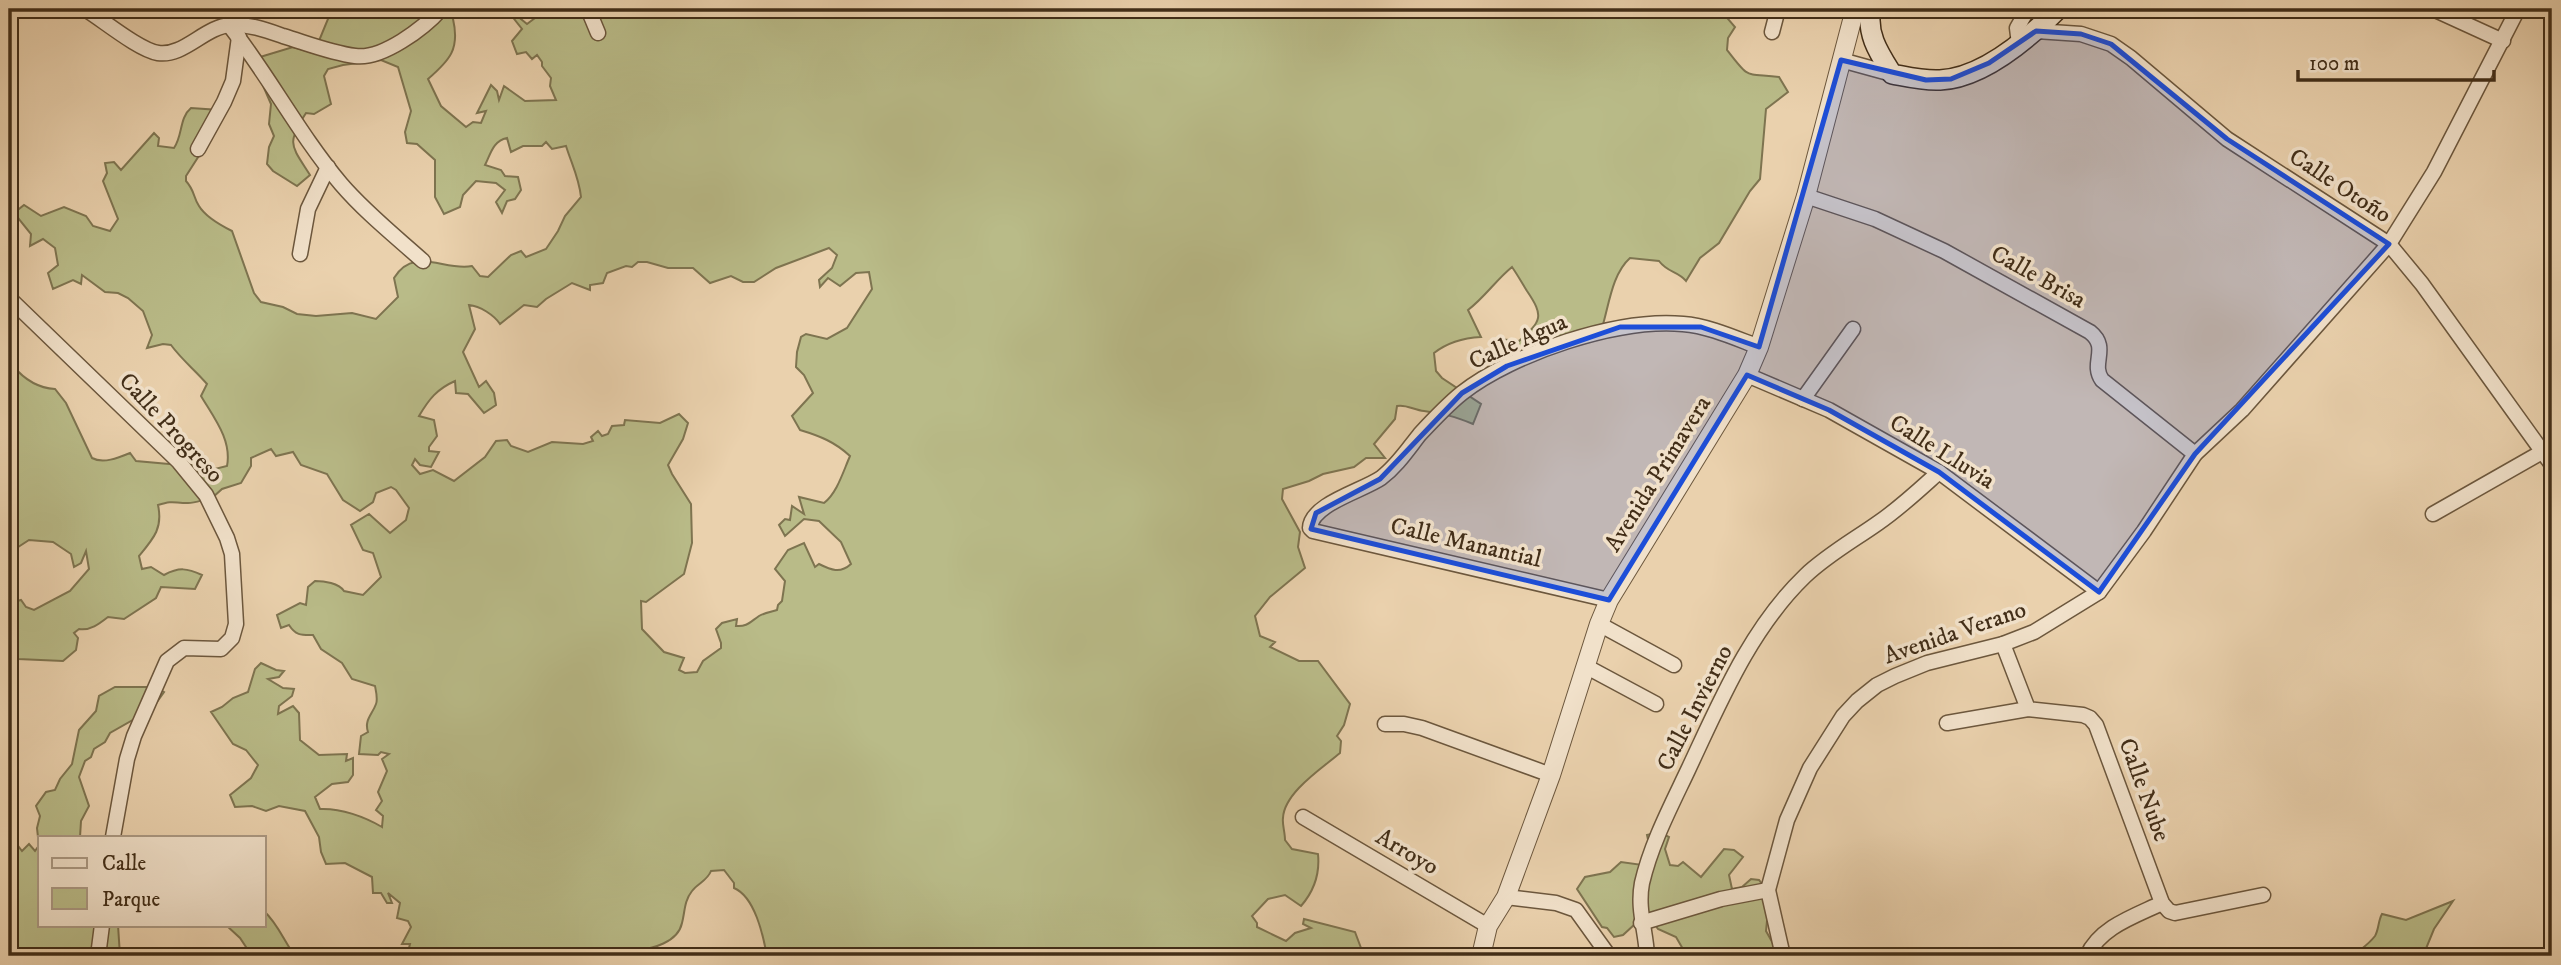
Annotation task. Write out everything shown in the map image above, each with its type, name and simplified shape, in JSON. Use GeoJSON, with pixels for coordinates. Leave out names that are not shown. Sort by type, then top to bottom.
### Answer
{"type":"FeatureCollection","features":[{"type":"Feature","properties":{"kind":"main road"},"geometry":{"type":"LineString","coordinates":[[1871,9],[1871,35],[1892,74],[1926,80],[1951,79],[1970,74],[2019,44],[2058,9]]}},
{"type":"Feature","properties":{"kind":"street"},"geometry":{"type":"LineString","coordinates":[[85,9],[150,51],[164,53],[186,45],[206,32],[229,25],[260,27],[355,57],[381,51],[419,30],[441,9]]}},
{"type":"Feature","properties":{"kind":"street"},"geometry":{"type":"LineString","coordinates":[[588,9],[598,33]]}},
{"type":"Feature","properties":{"kind":"street"},"geometry":{"type":"LineString","coordinates":[[1772,32],[1778,9]]}},
{"type":"Feature","properties":{"kind":"street","name":"Avenida Primavera"},"geometry":{"type":"LineString","coordinates":[[1480,956],[1488,926],[1506,897],[1551,775],[1609,600],[1747,376],[1759,348],[1807,196],[1855,9]]}},
{"type":"Feature","properties":{"kind":"street"},"geometry":{"type":"LineString","coordinates":[[2019,44],[2017,28],[2028,9]]}},
{"type":"Feature","properties":{"kind":"street"},"geometry":{"type":"LineString","coordinates":[[2433,9],[2503,41]]}},
{"type":"Feature","properties":{"kind":"street","name":"Avenida Verano"},"geometry":{"type":"LineString","coordinates":[[1783,956],[1768,890],[1787,820],[1810,768],[1843,716],[1877,685],[1927,663],[2003,644],[2034,632],[2099,592],[2144,531],[2195,454],[2242,410],[2389,244],[2418,200],[2518,9]]}},
{"type":"Feature","properties":{"kind":"street"},"geometry":{"type":"LineString","coordinates":[[229,25],[328,167],[357,202],[423,261]]}},
{"type":"Feature","properties":{"kind":"street","name":"Calle Otoño"},"geometry":{"type":"LineString","coordinates":[[2036,31],[2081,34],[2110,44],[2131,58],[2227,139],[2389,244],[2422,284],[2552,465]]}},
{"type":"Feature","properties":{"kind":"street"},"geometry":{"type":"LineString","coordinates":[[198,149],[225,102],[233,81],[239,37]]}},
{"type":"Feature","properties":{"kind":"street"},"geometry":{"type":"LineString","coordinates":[[1841,61],[1892,74]]}},
{"type":"Feature","properties":{"kind":"street"},"geometry":{"type":"LineString","coordinates":[[300,254],[308,209],[328,167]]}},
{"type":"Feature","properties":{"kind":"street","name":"Calle Brisa"},"geometry":{"type":"LineString","coordinates":[[1807,196],[1875,219],[1944,251],[2090,332],[2101,348],[2098,373],[2102,380],[2195,454]]}},
{"type":"Feature","properties":{"kind":"street","name":"Calle Progreso"},"geometry":{"type":"LineString","coordinates":[[9,298],[179,462],[206,495],[232,554],[236,624],[232,638],[225,647],[218,649],[184,648],[167,661],[130,746],[113,836]]}},
{"type":"Feature","properties":{"kind":"street","name":"Calle Agua"},"geometry":{"type":"LineString","coordinates":[[1313,531],[1310,525],[1316,513],[1386,474],[1462,393],[1507,366],[1566,342],[1620,327],[1672,324],[1701,327],[1759,348]]}},
{"type":"Feature","properties":{"kind":"street"},"geometry":{"type":"LineString","coordinates":[[1803,399],[1853,329]]}},
{"type":"Feature","properties":{"kind":"street","name":"Calle Lluvia"},"geometry":{"type":"LineString","coordinates":[[1747,376],[1829,410],[1939,472],[2099,592]]}},
{"type":"Feature","properties":{"kind":"street"},"geometry":{"type":"LineString","coordinates":[[2433,514],[2542,452]]}},
{"type":"Feature","properties":{"kind":"street","name":"Calle Invierno"},"geometry":{"type":"LineString","coordinates":[[1647,956],[1639,905],[1643,881],[1671,806],[1731,676],[1790,591],[1814,568],[1896,509],[1939,472]]}},
{"type":"Feature","properties":{"kind":"street","name":"Calle Manantial"},"geometry":{"type":"LineString","coordinates":[[1313,531],[1609,600]]}},
{"type":"Feature","properties":{"kind":"street"},"geometry":{"type":"LineString","coordinates":[[1599,624],[1674,665]]}},
{"type":"Feature","properties":{"kind":"street"},"geometry":{"type":"LineString","coordinates":[[2003,644],[2028,709]]}},
{"type":"Feature","properties":{"kind":"street"},"geometry":{"type":"LineString","coordinates":[[1587,667],[1656,704]]}},
{"type":"Feature","properties":{"kind":"street","name":"Calle Nube"},"geometry":{"type":"LineString","coordinates":[[1947,723],[2028,709],[2090,718],[2096,725],[2162,903]]}},
{"type":"Feature","properties":{"kind":"street"},"geometry":{"type":"LineString","coordinates":[[1385,724],[1422,728],[1551,775]]}},
{"type":"Feature","properties":{"kind":"street","name":"Arroyo"},"geometry":{"type":"LineString","coordinates":[[1303,817],[1488,926]]}},
{"type":"Feature","properties":{"kind":"street"},"geometry":{"type":"LineString","coordinates":[[1641,923],[1721,899],[1768,890]]}},
{"type":"Feature","properties":{"kind":"street"},"geometry":{"type":"LineString","coordinates":[[2087,956],[2093,945],[2112,928],[2162,903],[2175,913],[2263,895]]}},
{"type":"Feature","properties":{"kind":"street"},"geometry":{"type":"LineString","coordinates":[[1506,897],[1556,903],[1576,910],[1609,956]]}},
{"type":"Feature","properties":{"kind":"street"},"geometry":{"type":"LineString","coordinates":[[98,956],[102,926]]}},
{"type":"Feature","properties":{"kind":"highlighted area"},"geometry":{"type":"Polygon","coordinates":[[[2036,31],[2081,34],[2111,44],[2227,139],[2389,244],[2195,454],[2099,592],[1939,472],[1829,410],[1747,375],[1609,600],[1311,529],[1316,513],[1380,479],[1462,393],[1507,366],[1620,327],[1701,327],[1759,347],[1841,60],[1926,80],[1951,79],[1989,63],[2036,31]]]}},
{"type":"Feature","properties":{"kind":"green space"},"geometry":{"type":"Polygon","coordinates":[[[320,9],[458,9],[453,19],[455,38],[451,53],[428,79],[441,106],[466,127],[473,122],[481,123],[486,111],[477,113],[491,85],[497,91],[499,100],[504,86],[525,101],[556,100],[550,86],[551,78],[537,55],[532,59],[526,52],[517,54],[512,41],[522,29],[511,15],[516,15],[527,24],[547,9],[1735,9],[1728,19],[1735,27],[1728,38],[1727,50],[1744,71],[1753,75],[1779,77],[1788,92],[1766,109],[1760,179],[1719,243],[1700,258],[1686,281],[1659,261],[1630,258],[1615,281],[1602,328],[1563,344],[1529,340],[1526,347],[1501,344],[1498,339],[1519,341],[1538,318],[1536,307],[1512,267],[1468,310],[1481,337],[1456,341],[1434,353],[1436,371],[1442,378],[1481,404],[1473,424],[1449,416],[1397,406],[1395,419],[1374,444],[1385,458],[1366,458],[1354,467],[1323,474],[1283,489],[1282,499],[1300,532],[1298,547],[1305,568],[1270,597],[1255,616],[1260,636],[1275,642],[1270,647],[1299,661],[1318,661],[1350,704],[1344,725],[1337,736],[1341,741],[1340,753],[1296,791],[1285,809],[1283,818],[1285,840],[1292,849],[1318,854],[1313,888],[1301,906],[1285,895],[1268,899],[1252,916],[1257,927],[1286,941],[1295,933],[1311,928],[1303,924],[1304,919],[1355,932],[1364,956],[767,956],[753,908],[734,888],[734,883],[724,870],[711,871],[692,891],[686,903],[680,930],[670,940],[649,948],[635,949],[631,956],[407,956],[410,944],[402,944],[411,927],[408,921],[397,918],[400,903],[388,893],[392,903],[387,903],[381,893],[373,893],[372,877],[345,863],[326,864],[319,837],[305,811],[279,806],[266,811],[252,806],[235,807],[230,795],[251,778],[258,765],[246,750],[233,744],[211,712],[248,692],[255,669],[261,663],[284,671],[279,677],[268,679],[283,688],[294,689],[292,696],[279,706],[278,714],[293,706],[299,713],[300,740],[319,755],[347,754],[346,761],[353,758],[353,775],[348,782],[332,784],[315,797],[320,809],[352,814],[382,827],[383,816],[376,810],[382,801],[378,792],[387,771],[382,759],[389,754],[359,754],[361,736],[368,732],[368,721],[377,702],[375,686],[352,679],[342,663],[321,649],[313,635],[297,633],[289,625],[281,628],[277,615],[300,603],[306,605],[308,587],[315,581],[331,583],[344,591],[363,595],[381,577],[373,553],[363,550],[351,525],[369,514],[390,533],[406,520],[409,508],[396,490],[391,487],[376,493],[373,502],[360,511],[343,500],[327,474],[301,465],[293,452],[276,456],[271,449],[251,458],[251,466],[241,483],[222,489],[212,498],[191,503],[171,502],[158,505],[159,520],[156,532],[139,556],[142,569],[151,567],[164,575],[179,570],[197,573],[202,575],[195,589],[161,587],[156,598],[124,619],[108,617],[91,628],[79,629],[74,633],[78,638],[76,650],[63,661],[18,659],[9,649],[9,603],[21,600],[26,607],[34,610],[70,591],[89,569],[86,551],[81,563],[74,567],[71,554],[53,542],[29,540],[9,553],[9,367],[13,366],[26,379],[37,385],[55,389],[66,403],[92,458],[96,460],[130,453],[136,461],[169,464],[197,458],[215,469],[227,466],[228,456],[221,429],[201,396],[207,384],[171,345],[147,348],[152,335],[143,311],[128,298],[118,293],[105,292],[82,275],[81,284],[73,280],[53,289],[48,273],[58,265],[55,248],[43,239],[30,246],[31,234],[14,213],[24,205],[41,216],[64,207],[86,216],[93,226],[110,231],[118,219],[103,181],[107,173],[105,163],[114,162],[121,170],[154,133],[159,138],[158,146],[174,148],[187,112],[191,108],[219,110],[202,151],[186,176],[186,181],[202,210],[232,231],[254,293],[261,302],[283,307],[297,314],[316,316],[352,313],[376,319],[398,297],[394,278],[402,268],[420,261],[472,266],[480,276],[488,277],[511,255],[521,251],[526,257],[546,249],[565,216],[581,197],[566,146],[552,149],[546,142],[542,146],[523,146],[511,152],[507,138],[495,145],[485,165],[501,170],[505,176],[518,177],[521,190],[515,199],[507,201],[502,213],[496,202],[505,190],[496,183],[476,181],[463,195],[460,207],[444,214],[435,197],[435,160],[417,144],[407,143],[405,132],[411,111],[398,67],[381,60],[328,69],[324,76],[331,104],[314,114],[306,113],[293,138],[295,150],[310,175],[297,186],[273,171],[267,164],[269,147],[274,136],[269,124],[271,104],[261,81],[260,57],[293,47],[314,53],[328,19],[320,9]],[[829,248],[776,268],[754,282],[743,282],[731,276],[710,283],[693,268],[668,268],[638,262],[632,267],[626,266],[607,273],[603,283],[590,285],[590,290],[572,283],[537,307],[524,305],[500,324],[478,307],[469,305],[475,329],[463,352],[479,387],[486,381],[494,393],[496,405],[484,413],[468,394],[456,393],[455,381],[443,387],[419,416],[434,420],[437,436],[429,451],[439,452],[431,467],[420,465],[415,459],[412,465],[420,474],[433,470],[454,481],[485,457],[496,441],[507,440],[511,446],[528,452],[552,442],[583,444],[593,441],[591,437],[598,431],[602,436],[608,434],[612,426],[624,425],[625,420],[660,423],[679,414],[688,423],[683,439],[668,465],[691,504],[692,543],[684,574],[646,602],[641,601],[642,629],[664,652],[684,658],[679,670],[685,673],[697,672],[703,661],[721,648],[716,629],[722,623],[737,619],[736,626],[743,626],[761,615],[777,610],[782,601],[785,581],[775,569],[788,550],[804,543],[815,567],[819,564],[839,570],[851,564],[841,542],[819,521],[804,519],[785,536],[779,525],[785,519],[790,520],[792,506],[804,514],[799,497],[824,503],[829,499],[850,456],[827,440],[800,430],[792,416],[813,393],[804,375],[796,367],[801,337],[806,334],[827,339],[847,328],[872,289],[869,272],[856,273],[840,286],[828,278],[820,287],[819,280],[832,268],[837,255],[829,248]]]}},
{"type":"Feature","properties":{"kind":"green space"},"geometry":{"type":"Polygon","coordinates":[[[115,687],[155,687],[164,692],[152,709],[110,733],[105,742],[94,749],[91,757],[85,761],[79,777],[89,806],[81,821],[80,836],[38,837],[37,828],[40,816],[36,806],[46,792],[55,790],[72,764],[79,730],[96,711],[99,696],[115,687]]]}},
{"type":"Feature","properties":{"kind":"green space"},"geometry":{"type":"Polygon","coordinates":[[[1659,832],[1669,837],[1665,849],[1670,865],[1678,866],[1683,862],[1701,877],[1724,849],[1734,850],[1743,857],[1729,875],[1732,889],[1742,887],[1751,879],[1759,880],[1765,888],[1768,911],[1766,931],[1775,947],[1796,949],[1801,956],[1687,956],[1676,937],[1658,929],[1653,922],[1635,924],[1623,935],[1614,937],[1607,928],[1602,927],[1577,889],[1585,877],[1610,872],[1621,862],[1642,865],[1649,844],[1647,835],[1659,832]]]}},
{"type":"Feature","properties":{"kind":"green space"},"geometry":{"type":"Polygon","coordinates":[[[9,834],[22,851],[29,844],[35,851],[38,847],[38,926],[118,926],[120,956],[9,956],[9,834]]]}},
{"type":"Feature","properties":{"kind":"green space"},"geometry":{"type":"Polygon","coordinates":[[[2453,901],[2434,929],[2423,956],[2353,956],[2375,936],[2382,914],[2406,920],[2453,901]]]}},
{"type":"Feature","properties":{"kind":"green space"},"geometry":{"type":"Polygon","coordinates":[[[266,913],[295,956],[252,956],[240,938],[227,926],[266,926],[266,913]]]}}]}
